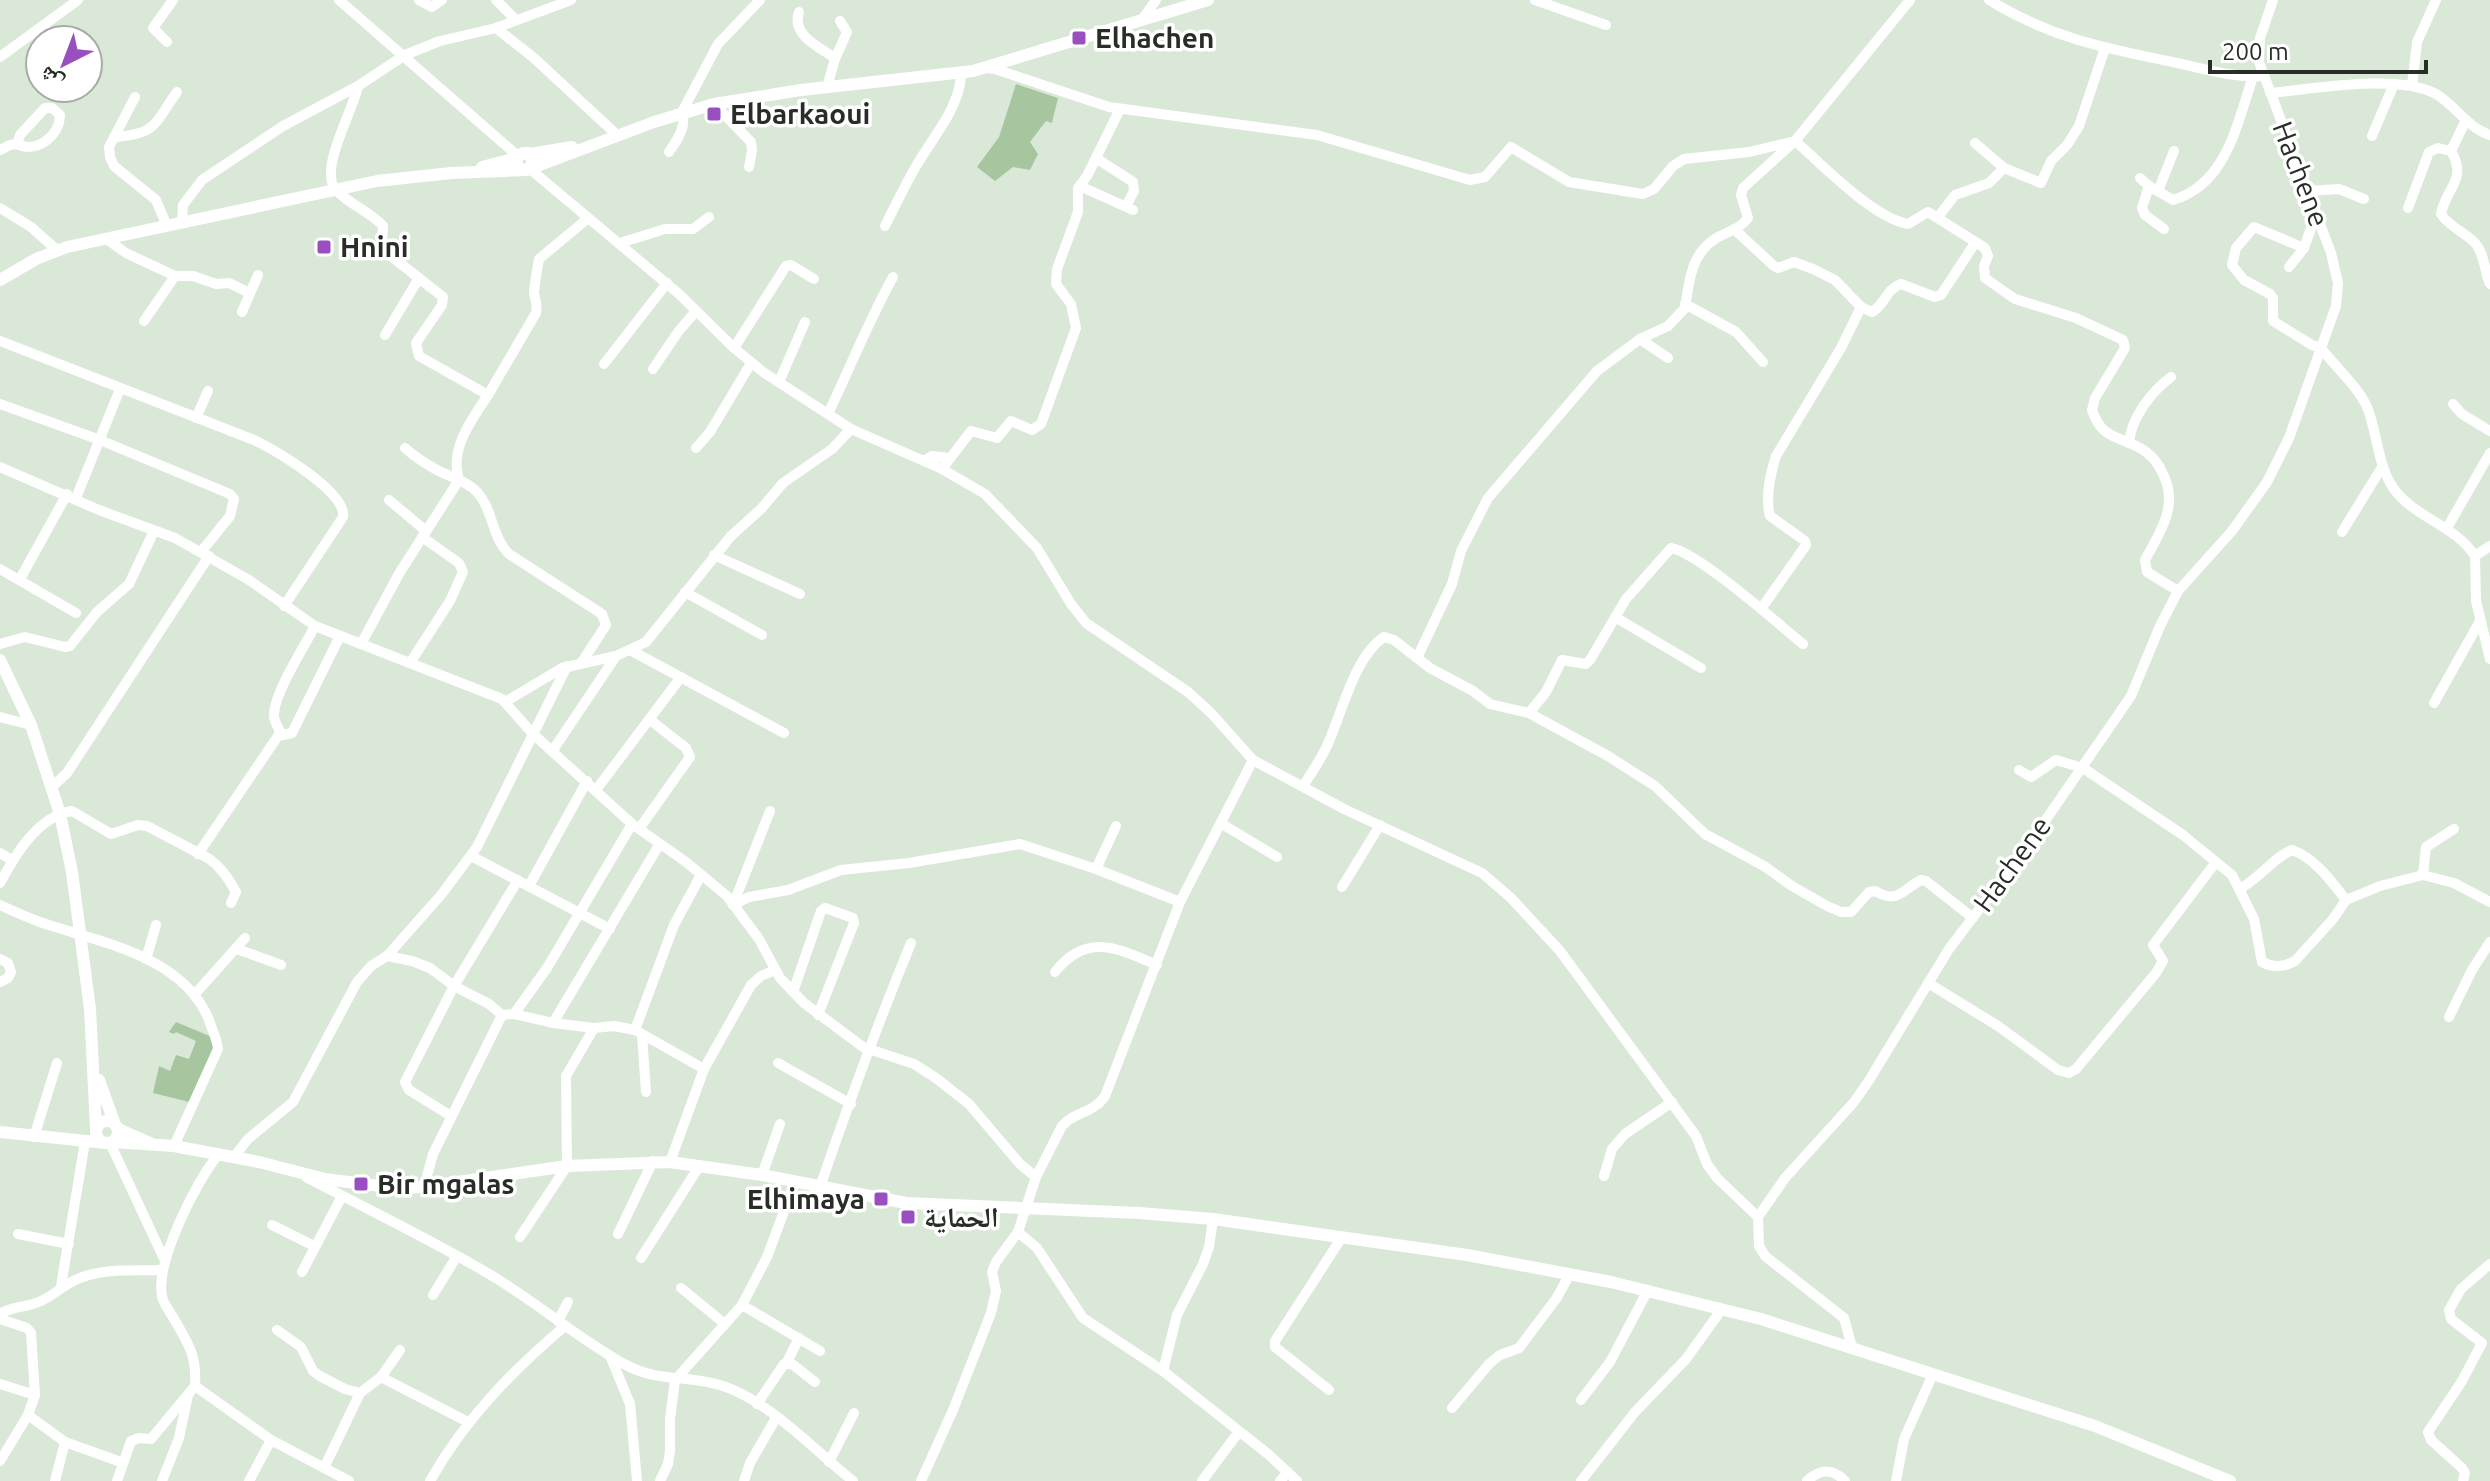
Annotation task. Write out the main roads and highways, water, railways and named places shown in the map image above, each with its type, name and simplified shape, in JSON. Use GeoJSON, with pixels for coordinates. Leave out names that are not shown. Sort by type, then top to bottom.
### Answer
{"type":"FeatureCollection","features":[{"type":"Feature","properties":{"kind":"main road"},"geometry":{"type":"LineString","coordinates":[[2,283],[24,265],[57,250],[105,238],[335,189],[525,162],[577,146],[583,147],[714,104],[984,68],[1208,0]]}},
{"type":"Feature","properties":{"kind":"main road"},"geometry":{"type":"LineString","coordinates":[[0,660],[31,725],[60,814],[81,934],[94,1053],[96,1129],[98,1138],[109,1143]]}},
{"type":"Feature","properties":{"kind":"main road"},"geometry":{"type":"LineString","coordinates":[[94,1053],[101,1088],[118,1136],[109,1143]]}},
{"type":"Feature","properties":{"kind":"main road"},"geometry":{"type":"LineString","coordinates":[[60,1139],[96,1129],[102,1121],[152,1144]]}},
{"type":"Feature","properties":{"kind":"main road"},"geometry":{"type":"LineString","coordinates":[[0,1132],[85,1142],[174,1146],[361,1185],[424,1187],[567,1166],[653,1161],[762,1175],[906,1203],[1139,1213],[1213,1219],[1342,1237],[1570,1274],[1722,1309],[1852,1347],[2095,1426],[2230,1481]]}},
{"type":"Feature","properties":{"kind":"place","name":"Elhachen"},"geometry":{"type":"Point","coordinates":[1079,38]}},
{"type":"Feature","properties":{"kind":"place","name":"Elbarkaoui"},"geometry":{"type":"Point","coordinates":[714,114]}},
{"type":"Feature","properties":{"kind":"place","name":"Hnini"},"geometry":{"type":"Point","coordinates":[324,247]}},
{"type":"Feature","properties":{"kind":"place","name":"Bir mgalas"},"geometry":{"type":"Point","coordinates":[361,1184]}},
{"type":"Feature","properties":{"kind":"place","name":"Elhimaya"},"geometry":{"type":"Point","coordinates":[881,1199]}},
{"type":"Feature","properties":{"kind":"place","name":"الحماية"},"geometry":{"type":"Point","coordinates":[908,1217]}}]}
